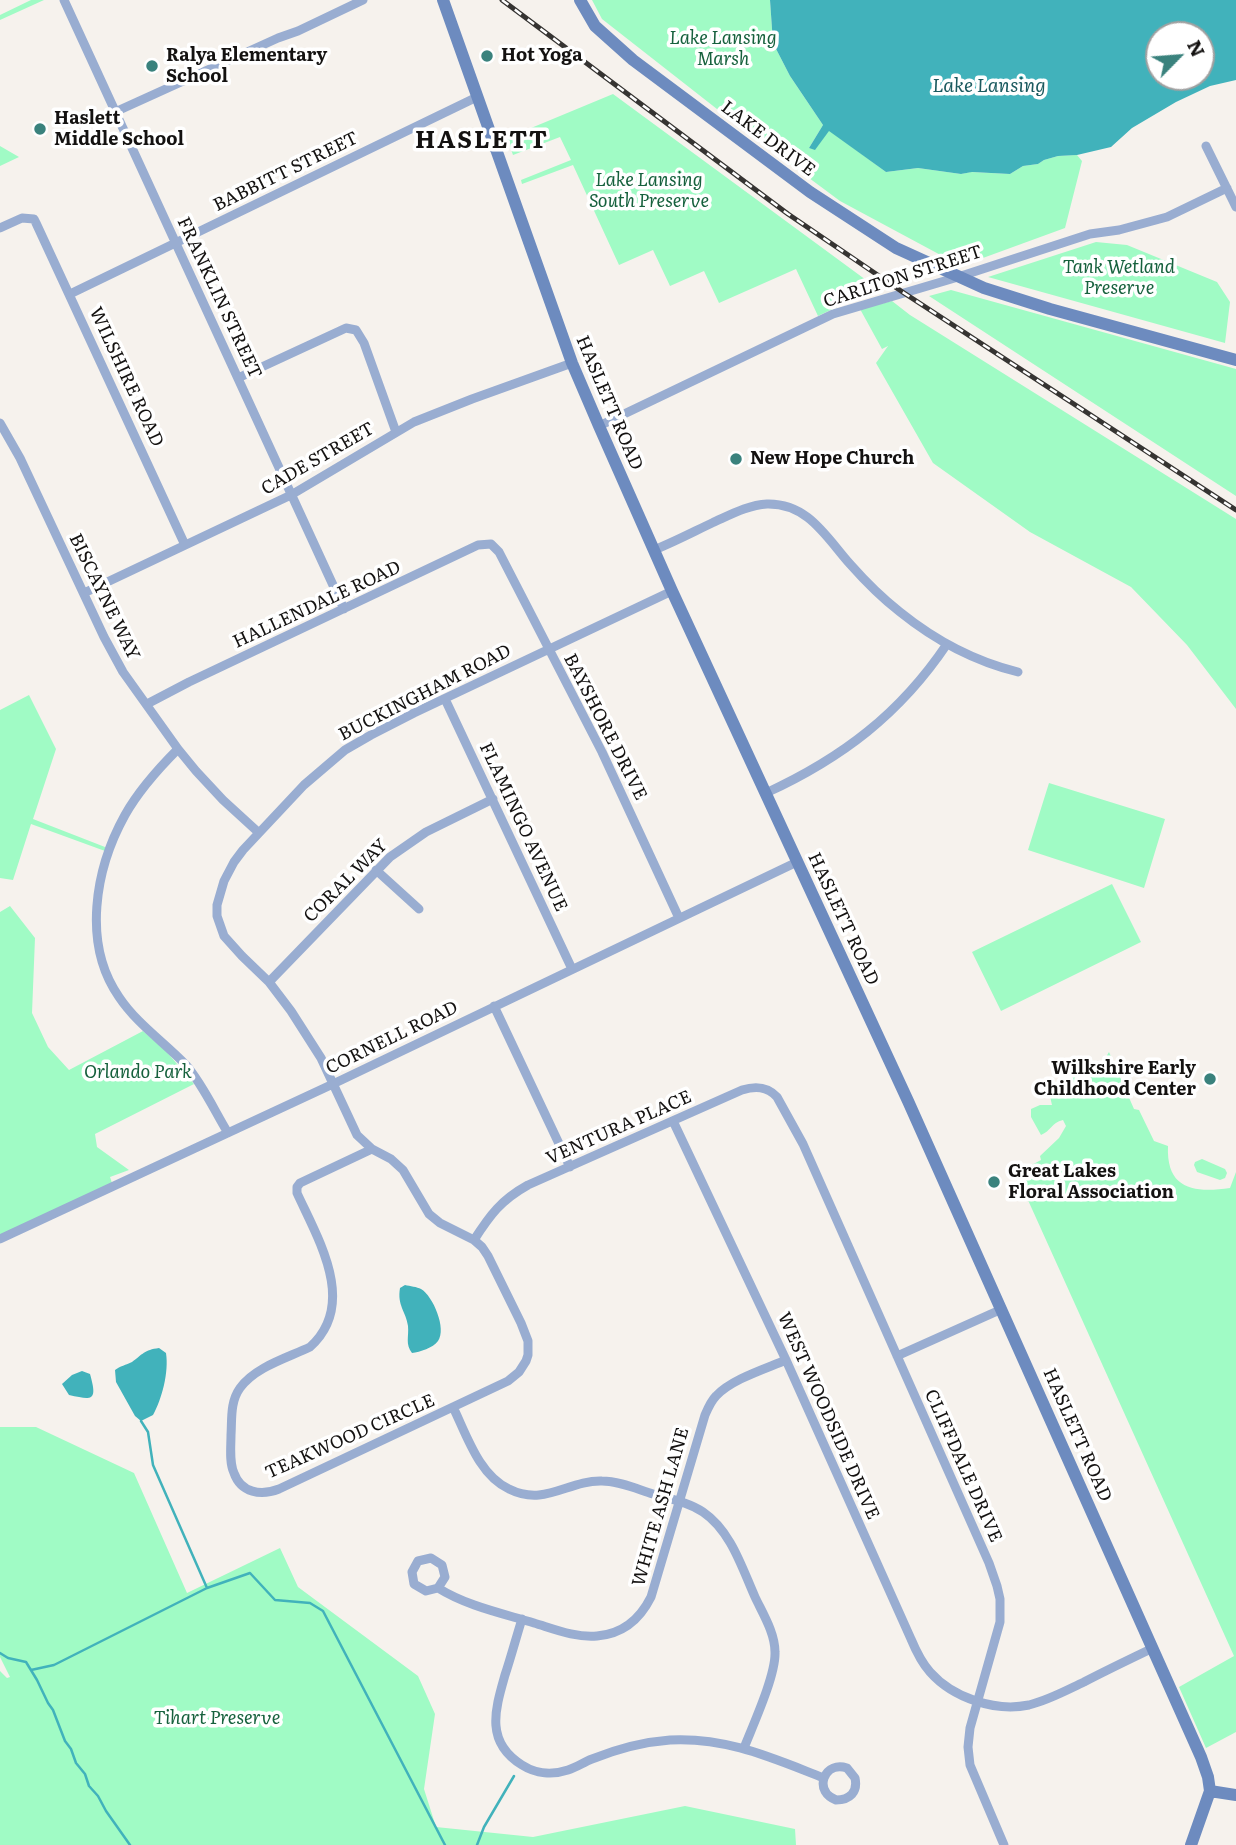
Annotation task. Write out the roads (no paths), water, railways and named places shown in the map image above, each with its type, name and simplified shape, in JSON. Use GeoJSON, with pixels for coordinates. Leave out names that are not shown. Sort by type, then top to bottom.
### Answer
{"type":"FeatureCollection","features":[{"type":"Feature","properties":{"kind":"street","name":"FRANKLIN STREET"},"geometry":{"type":"LineString","coordinates":[[64,0],[344,610]]}},
{"type":"Feature","properties":{"kind":"street"},"geometry":{"type":"LineString","coordinates":[[116,112],[363,0]]}},
{"type":"Feature","properties":{"kind":"street","name":"HASLETT ROAD"},"geometry":{"type":"LineString","coordinates":[[443,0],[572,363],[672,591],[1002,1309],[1201,1757],[1210,1791]]}},
{"type":"Feature","properties":{"kind":"street","name":"LAKE DRIVE"},"geometry":{"type":"LineString","coordinates":[[580,0],[595,26],[633,60],[810,192],[896,248],[984,288],[1236,360]]}},
{"type":"Feature","properties":{"kind":"street","name":"BABBITT STREET"},"geometry":{"type":"LineString","coordinates":[[70,294],[477,97]]}},
{"type":"Feature","properties":{"kind":"street"},"geometry":{"type":"LineString","coordinates":[[1206,146],[1236,207]]}},
{"type":"Feature","properties":{"kind":"street","name":"CARLTON STREET"},"geometry":{"type":"LineString","coordinates":[[599,426],[833,314],[1090,234],[1119,230],[1167,217],[1227,188]]}},
{"type":"Feature","properties":{"kind":"street","name":"WILSHIRE ROAD"},"geometry":{"type":"LineString","coordinates":[[0,228],[22,218],[34,219],[185,545]]}},
{"type":"Feature","properties":{"kind":"street"},"geometry":{"type":"LineString","coordinates":[[238,378],[346,328],[356,330],[396,432]]}},
{"type":"Feature","properties":{"kind":"street","name":"CADE STREET"},"geometry":{"type":"LineString","coordinates":[[84,593],[291,495],[433,413],[572,363]]}},
{"type":"Feature","properties":{"kind":"street","name":"BISCAYNE WAY"},"geometry":{"type":"LineString","coordinates":[[0,423],[20,458],[115,659],[178,749],[223,800],[258,832]]}},
{"type":"Feature","properties":{"kind":"street"},"geometry":{"type":"LineString","coordinates":[[654,550],[751,506],[775,504],[792,508],[816,523],[849,563],[915,624],[947,645],[989,665],[1018,672]]}},
{"type":"Feature","properties":{"kind":"street","name":"HALLENDALE ROAD"},"geometry":{"type":"LineString","coordinates":[[147,704],[478,545],[491,544],[499,552]]}},
{"type":"Feature","properties":{"kind":"street","name":"BAYSHORE DRIVE"},"geometry":{"type":"LineString","coordinates":[[499,552],[602,752],[679,918]]}},
{"type":"Feature","properties":{"kind":"street","name":"BUCKINGHAM ROAD"},"geometry":{"type":"LineString","coordinates":[[453,1407],[514,1377],[523,1367],[528,1355],[528,1341],[516,1312],[482,1247],[434,1219],[424,1208],[403,1170],[357,1135],[321,1058],[309,1039],[269,982],[224,936],[217,916],[217,905],[224,881],[234,862],[258,832],[304,785],[345,750],[445,699],[672,591]]}},
{"type":"Feature","properties":{"kind":"street"},"geometry":{"type":"LineString","coordinates":[[766,793],[824,764],[869,732],[915,686],[947,645]]}},
{"type":"Feature","properties":{"kind":"street","name":"FLAMINGO AVENUE"},"geometry":{"type":"LineString","coordinates":[[445,699],[572,969]]}},
{"type":"Feature","properties":{"kind":"street"},"geometry":{"type":"LineString","coordinates":[[178,749],[137,796],[115,836],[99,892],[96,919],[98,942],[107,976],[118,997],[139,1022],[188,1069],[228,1133]]}},
{"type":"Feature","properties":{"kind":"street","name":"CORAL WAY"},"geometry":{"type":"LineString","coordinates":[[269,982],[376,870],[406,845],[426,832],[493,799]]}},
{"type":"Feature","properties":{"kind":"street","name":"CORNELL ROAD"},"geometry":{"type":"LineString","coordinates":[[0,1239],[333,1084],[797,862]]}},
{"type":"Feature","properties":{"kind":"street"},"geometry":{"type":"LineString","coordinates":[[376,870],[419,909]]}},
{"type":"Feature","properties":{"kind":"street"},"geometry":{"type":"LineString","coordinates":[[494,1006],[570,1167]]}},
{"type":"Feature","properties":{"kind":"street","name":"VENTURA PLACE"},"geometry":{"type":"LineString","coordinates":[[474,1240],[489,1216],[505,1199],[528,1185],[742,1090],[763,1088],[773,1093],[787,1113]]}},
{"type":"Feature","properties":{"kind":"street","name":"CLIFFDALE DRIVE"},"geometry":{"type":"LineString","coordinates":[[787,1113],[986,1555],[997,1586],[1000,1622],[970,1728],[968,1747],[970,1765],[1004,1845]]}},
{"type":"Feature","properties":{"kind":"street","name":"WEST WOODSIDE DRIVE"},"geometry":{"type":"LineString","coordinates":[[673,1121],[786,1360],[922,1660],[938,1680],[961,1695],[979,1702]]}},
{"type":"Feature","properties":{"kind":"street","name":"TEAKWOOD CIRCLE"},"geometry":{"type":"LineString","coordinates":[[372,1149],[300,1183],[297,1187],[297,1194],[330,1267],[333,1283],[329,1319],[321,1336],[310,1347],[253,1375],[239,1389],[232,1409],[233,1470],[239,1482],[249,1490],[270,1493],[453,1407]]}},
{"type":"Feature","properties":{"kind":"street"},"geometry":{"type":"LineString","coordinates":[[897,1356],[1002,1309]]}},
{"type":"Feature","properties":{"kind":"street","name":"WHITE ASH LANE"},"geometry":{"type":"LineString","coordinates":[[438,1588],[463,1601],[589,1637],[605,1635],[630,1624],[642,1613],[651,1597],[705,1415],[714,1398],[732,1384],[786,1360]]}},
{"type":"Feature","properties":{"kind":"street"},"geometry":{"type":"LineString","coordinates":[[453,1407],[486,1471],[498,1483],[511,1490],[544,1496],[580,1483],[600,1480],[612,1482],[680,1501],[705,1513],[726,1537],[773,1639],[775,1651],[768,1685],[744,1748]]}},
{"type":"Feature","properties":{"kind":"street"},"geometry":{"type":"LineString","coordinates":[[522,1619],[497,1704],[495,1721],[503,1748],[526,1768],[547,1773],[557,1772],[619,1749],[660,1741],[698,1741],[744,1748],[824,1778]]}},
{"type":"Feature","properties":{"kind":"street"},"geometry":{"type":"LineString","coordinates":[[979,1702],[1013,1706],[1043,1701],[1153,1648]]}},
{"type":"Feature","properties":{"kind":"street"},"geometry":{"type":"LineString","coordinates":[[1191,1845],[1210,1791],[1236,1795]]}},
{"type":"Feature","properties":{"kind":"water","name":"Lake Lansing"},"geometry":{"type":"Polygon","coordinates":[[[770,0],[1236,0],[1236,80],[1215,85],[1215,21],[1145,21],[1145,91],[1199,91],[1132,128],[1111,147],[1077,155],[1058,156],[1038,164],[1023,166],[1010,174],[961,174],[918,168],[886,172],[829,131],[815,150],[809,148],[823,125],[790,76],[773,43],[770,0]]]}},
{"type":"Feature","properties":{"kind":"water"},"geometry":{"type":"Polygon","coordinates":[[[405,1285],[419,1288],[426,1293],[437,1313],[441,1329],[436,1343],[412,1353],[400,1299],[400,1288],[405,1285]]]}},
{"type":"Feature","properties":{"kind":"water"},"geometry":{"type":"Polygon","coordinates":[[[159,1348],[166,1353],[164,1385],[153,1415],[141,1421],[135,1416],[116,1382],[115,1370],[147,1351],[159,1348]]]}},
{"type":"Feature","properties":{"kind":"water"},"geometry":{"type":"Polygon","coordinates":[[[82,1371],[90,1374],[92,1383],[93,1394],[88,1398],[69,1395],[62,1384],[82,1371]]]}},
{"type":"Feature","properties":{"kind":"waterway"},"geometry":{"type":"LineString","coordinates":[[31,1670],[54,1665],[207,1588],[153,1465],[148,1432],[141,1421]]}},
{"type":"Feature","properties":{"kind":"waterway"},"geometry":{"type":"LineString","coordinates":[[207,1588],[250,1573],[275,1600],[310,1603],[323,1611],[445,1845]]}},
{"type":"Feature","properties":{"kind":"waterway"},"geometry":{"type":"LineString","coordinates":[[0,1653],[8,1658],[26,1662],[53,1710],[65,1741],[85,1774],[89,1786],[130,1845]]}},
{"type":"Feature","properties":{"kind":"waterway"},"geometry":{"type":"LineString","coordinates":[[477,1845],[484,1827],[514,1776]]}},
{"type":"Feature","properties":{"kind":"railway"},"geometry":{"type":"LineString","coordinates":[[502,0],[788,214],[1236,510]]}},
{"type":"Feature","properties":{"kind":"place","name":"Hot Yoga"},"geometry":{"type":"Point","coordinates":[487,56]}},
{"type":"Feature","properties":{"kind":"place","name":"Ralya Elementary School"},"geometry":{"type":"Point","coordinates":[152,66]}},
{"type":"Feature","properties":{"kind":"place","name":"Haslett Middle School"},"geometry":{"type":"Point","coordinates":[40,129]}},
{"type":"Feature","properties":{"kind":"place","name":"New Hope Church"},"geometry":{"type":"Point","coordinates":[736,459]}},
{"type":"Feature","properties":{"kind":"place","name":"Wilkshire Early Childhood Center"},"geometry":{"type":"Point","coordinates":[1210,1079]}},
{"type":"Feature","properties":{"kind":"place","name":"Great Lakes Floral Association"},"geometry":{"type":"Point","coordinates":[994,1182]}},
{"type":"Feature","properties":{"kind":"district","name":"HASLETT"},"geometry":{"type":"Point","coordinates":[482,141]}},
{"type":"Feature","properties":{"kind":"park label","name":"Lake Lansing Marsh"},"geometry":{"type":"Point","coordinates":[723,49]}},
{"type":"Feature","properties":{"kind":"park label","name":"Lake Lansing South Preserve"},"geometry":{"type":"Point","coordinates":[649,191]}},
{"type":"Feature","properties":{"kind":"park label","name":"Tank Wetland Preserve"},"geometry":{"type":"Point","coordinates":[1119,278]}},
{"type":"Feature","properties":{"kind":"park label","name":"Orlando Park"},"geometry":{"type":"Point","coordinates":[138,1073]}},
{"type":"Feature","properties":{"kind":"park label","name":"Tihart Preserve"},"geometry":{"type":"Point","coordinates":[217,1719]}}]}
